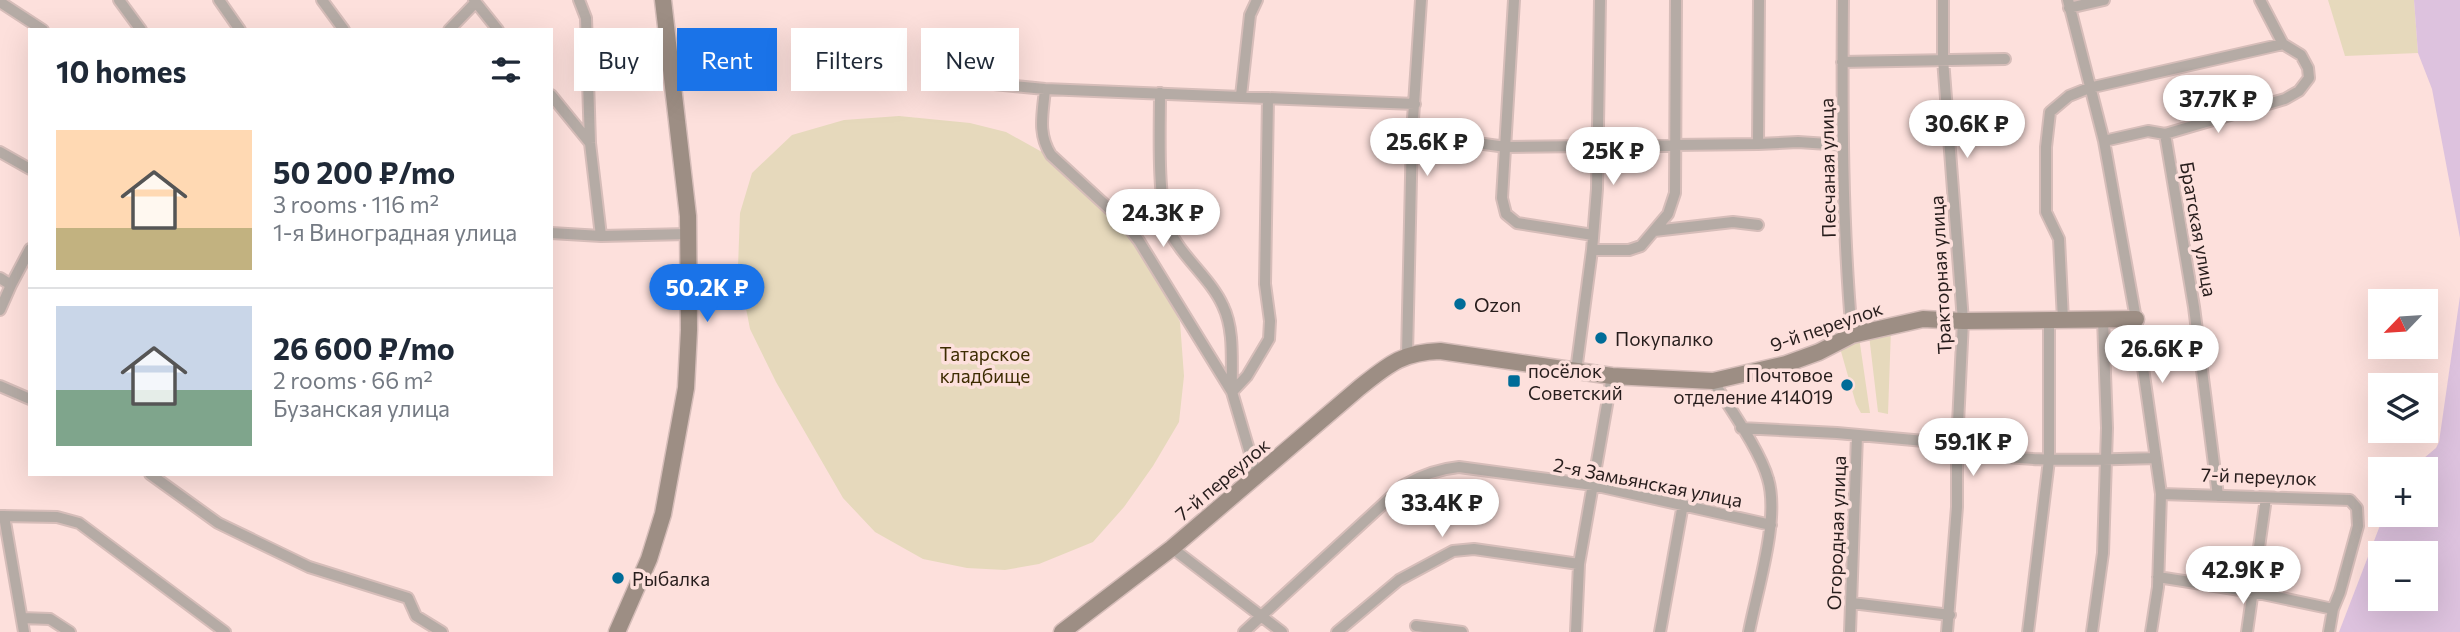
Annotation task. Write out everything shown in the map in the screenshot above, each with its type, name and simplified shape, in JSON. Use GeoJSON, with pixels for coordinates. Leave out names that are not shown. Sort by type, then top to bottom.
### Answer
{"type":"FeatureCollection","features":[{"type":"Feature","properties":{"kind":"street"},"geometry":{"type":"LineString","coordinates":[[120,0],[140,28]]}},
{"type":"Feature","properties":{"kind":"street"},"geometry":{"type":"LineString","coordinates":[[219,0],[239,28]]}},
{"type":"Feature","properties":{"kind":"street"},"geometry":{"type":"LineString","coordinates":[[322,0],[343,28]]}},
{"type":"Feature","properties":{"kind":"street"},"geometry":{"type":"LineString","coordinates":[[617,632],[649,559],[663,514],[685,388],[688,234],[663,0]]}},
{"type":"Feature","properties":{"kind":"street"},"geometry":{"type":"LineString","coordinates":[[1241,96],[1250,15],[1257,0]]}},
{"type":"Feature","properties":{"kind":"street"},"geometry":{"type":"LineString","coordinates":[[1407,355],[1412,134],[1421,0]]}},
{"type":"Feature","properties":{"kind":"street"},"geometry":{"type":"LineString","coordinates":[[1514,0],[1503,206],[1506,214],[1517,223],[1593,235]]}},
{"type":"Feature","properties":{"kind":"street"},"geometry":{"type":"LineString","coordinates":[[1576,371],[1592,250],[1599,146],[1600,0]]}},
{"type":"Feature","properties":{"kind":"street"},"geometry":{"type":"LineString","coordinates":[[1592,250],[1629,250],[1641,246],[1672,207],[1675,193],[1676,0]]}},
{"type":"Feature","properties":{"kind":"street"},"geometry":{"type":"LineString","coordinates":[[1758,144],[1759,0]]}},
{"type":"Feature","properties":{"kind":"street","name":"Песчаная улица"},"geometry":{"type":"LineString","coordinates":[[1843,0],[1843,145],[1847,274],[1852,335]]}},
{"type":"Feature","properties":{"kind":"street","name":"Тракторная улица"},"geometry":{"type":"LineString","coordinates":[[1943,0],[1943,59],[1963,321],[1957,507],[1947,632]]}},
{"type":"Feature","properties":{"kind":"street"},"geometry":{"type":"LineString","coordinates":[[2104,0],[2069,4],[2104,141],[2136,319],[2161,494],[2158,577],[2151,632]]}},
{"type":"Feature","properties":{"kind":"street"},"geometry":{"type":"LineString","coordinates":[[2104,141],[2148,131],[2165,134],[2285,99],[2299,91],[2308,81],[2308,68],[2301,55],[2283,44],[2260,0]]}},
{"type":"Feature","properties":{"kind":"street"},"geometry":{"type":"LineString","coordinates":[[451,28],[475,1],[496,28]]}},
{"type":"Feature","properties":{"kind":"street"},"geometry":{"type":"LineString","coordinates":[[0,2],[40,28]]}},
{"type":"Feature","properties":{"kind":"street"},"geometry":{"type":"LineString","coordinates":[[580,3],[586,18],[590,144],[601,236]]}},
{"type":"Feature","properties":{"kind":"street"},"geometry":{"type":"LineString","coordinates":[[2028,632],[2049,460],[2056,320],[2059,239],[2046,212],[2048,118],[2052,110],[2064,100],[2089,88],[2283,44]]}},
{"type":"Feature","properties":{"kind":"street"},"geometry":{"type":"LineString","coordinates":[[1842,62],[2005,59]]}},
{"type":"Feature","properties":{"kind":"street"},"geometry":{"type":"LineString","coordinates":[[1019,87],[1415,104]]}},
{"type":"Feature","properties":{"kind":"street"},"geometry":{"type":"LineString","coordinates":[[1045,89],[1041,130],[1044,145],[1051,155],[1127,225],[1232,393]]}},
{"type":"Feature","properties":{"kind":"street"},"geometry":{"type":"LineString","coordinates":[[1160,93],[1161,158],[1168,226],[1223,306],[1230,328],[1232,393],[1257,477]]}},
{"type":"Feature","properties":{"kind":"street"},"geometry":{"type":"LineString","coordinates":[[553,98],[590,144]]}},
{"type":"Feature","properties":{"kind":"street"},"geometry":{"type":"LineString","coordinates":[[1232,393],[1247,376],[1269,339],[1270,321],[1265,284],[1268,98]]}},
{"type":"Feature","properties":{"kind":"street"},"geometry":{"type":"LineString","coordinates":[[1412,134],[1506,147],[1798,142],[1843,145]]}},
{"type":"Feature","properties":{"kind":"street","name":"Братская улица"},"geometry":{"type":"LineString","coordinates":[[2165,134],[2194,307],[2218,496]]}},
{"type":"Feature","properties":{"kind":"street"},"geometry":{"type":"LineString","coordinates":[[0,152],[28,168]]}},
{"type":"Feature","properties":{"kind":"street"},"geometry":{"type":"LineString","coordinates":[[1654,231],[1733,222],[1758,225]]}},
{"type":"Feature","properties":{"kind":"street"},"geometry":{"type":"LineString","coordinates":[[553,233],[601,236],[688,234]]}},
{"type":"Feature","properties":{"kind":"street"},"geometry":{"type":"LineString","coordinates":[[0,310],[28,253]]}},
{"type":"Feature","properties":{"kind":"street"},"geometry":{"type":"LineString","coordinates":[[0,278],[11,285]]}},
{"type":"Feature","properties":{"kind":"street","name":"9-й переулок"},"geometry":{"type":"LineString","coordinates":[[1407,355],[1419,351],[1440,351],[1612,376],[1713,381],[1786,364],[1819,352],[1852,335],[1923,319],[2136,319]]}},
{"type":"Feature","properties":{"kind":"street"},"geometry":{"type":"LineString","coordinates":[[2092,632],[2103,553],[2106,458],[2103,319]]}},
{"type":"Feature","properties":{"kind":"street","name":"7-й переулок"},"geometry":{"type":"LineString","coordinates":[[1062,632],[1172,548],[1359,388],[1407,355]]}},
{"type":"Feature","properties":{"kind":"street"},"geometry":{"type":"LineString","coordinates":[[1576,632],[1579,564],[1612,376]]}},
{"type":"Feature","properties":{"kind":"street"},"geometry":{"type":"LineString","coordinates":[[1713,381],[1768,478],[1771,525],[1749,632]]}},
{"type":"Feature","properties":{"kind":"street"},"geometry":{"type":"LineString","coordinates":[[0,386],[28,398]]}},
{"type":"Feature","properties":{"kind":"street"},"geometry":{"type":"LineString","coordinates":[[1741,428],[1957,444],[1971,452],[2049,460],[2156,458]]}},
{"type":"Feature","properties":{"kind":"street","name":"Огородная улица"},"geometry":{"type":"LineString","coordinates":[[1850,632],[1857,435]]}},
{"type":"Feature","properties":{"kind":"street","name":"2-я Замьянская улица"},"geometry":{"type":"LineString","coordinates":[[1244,632],[1404,485],[1434,471],[1459,467],[1592,485],[1771,525]]}},
{"type":"Feature","properties":{"kind":"street"},"geometry":{"type":"LineString","coordinates":[[153,476],[218,523],[309,567],[408,598],[416,616],[442,632]]}},
{"type":"Feature","properties":{"kind":"street","name":"7-й переулок"},"geometry":{"type":"LineString","coordinates":[[2161,494],[2346,499],[2354,503],[2358,526],[2333,609]]}},
{"type":"Feature","properties":{"kind":"street"},"geometry":{"type":"LineString","coordinates":[[2246,632],[2266,498]]}},
{"type":"Feature","properties":{"kind":"street"},"geometry":{"type":"LineString","coordinates":[[1660,632],[1683,504]]}},
{"type":"Feature","properties":{"kind":"street"},"geometry":{"type":"LineString","coordinates":[[24,632],[2,516],[57,517],[79,523],[225,632]]}},
{"type":"Feature","properties":{"kind":"street"},"geometry":{"type":"LineString","coordinates":[[1172,548],[1282,632]]}},
{"type":"Feature","properties":{"kind":"street"},"geometry":{"type":"LineString","coordinates":[[1337,632],[1399,580],[1453,551],[1474,549],[1579,564]]}},
{"type":"Feature","properties":{"kind":"street"},"geometry":{"type":"LineString","coordinates":[[2158,577],[2253,592],[2333,609],[2329,632]]}},
{"type":"Feature","properties":{"kind":"street"},"geometry":{"type":"LineString","coordinates":[[1852,603],[1950,615]]}},
{"type":"Feature","properties":{"kind":"street"},"geometry":{"type":"LineString","coordinates":[[22,618],[50,619],[70,632]]}},
{"type":"Feature","properties":{"kind":"street"},"geometry":{"type":"LineString","coordinates":[[1416,626],[1462,632]]}},
{"type":"Feature","properties":{"kind":"green space"},"geometry":{"type":"Polygon","coordinates":[[[2328,0],[2414,0],[2418,53],[2345,56],[2328,0]]]}},
{"type":"Feature","properties":{"kind":"green space","name":"Татарское кладбище"},"geometry":{"type":"Polygon","coordinates":[[[899,116],[970,123],[1006,132],[1042,152],[1088,193],[1132,239],[1162,283],[1180,322],[1184,376],[1179,422],[1124,507],[1093,542],[1039,564],[1005,570],[967,568],[923,559],[875,532],[843,498],[776,382],[750,329],[738,267],[740,213],[752,173],[792,135],[844,120],[899,116]]]}},
{"type":"Feature","properties":{"kind":"green space"},"geometry":{"type":"Polygon","coordinates":[[[1891,329],[1888,414],[1878,412],[1869,335],[1891,329]]]}},
{"type":"Feature","properties":{"kind":"green space"},"geometry":{"type":"Polygon","coordinates":[[[1859,337],[1870,413],[1861,413],[1856,404],[1838,341],[1859,337]]]}},
{"type":"Feature","properties":{"kind":"shaded area"},"geometry":{"type":"Polygon","coordinates":[[[2414,0],[2460,0],[2460,238],[2432,89],[2418,53],[2414,0]]]}},
{"type":"Feature","properties":{"kind":"shaded area"},"geometry":{"type":"Polygon","coordinates":[[[2460,296],[2460,632],[2339,632],[2368,557],[2368,611],[2438,611],[2438,541],[2374,541],[2379,527],[2438,527],[2438,457],[2425,457],[2436,448],[2460,296]]]}},
{"type":"Feature","properties":{"kind":"place","name":"Ozon"},"geometry":{"type":"Point","coordinates":[1460,304]}},
{"type":"Feature","properties":{"kind":"place","name":"Покупалко"},"geometry":{"type":"Point","coordinates":[1601,338]}},
{"type":"Feature","properties":{"kind":"place","name":"посёлок Советский"},"geometry":{"type":"Point","coordinates":[1514,381]}},
{"type":"Feature","properties":{"kind":"place","name":"Почтовое отделение 414019"},"geometry":{"type":"Point","coordinates":[1847,385]}},
{"type":"Feature","properties":{"kind":"place","name":"Рыбалка"},"geometry":{"type":"Point","coordinates":[618,578]}}]}
